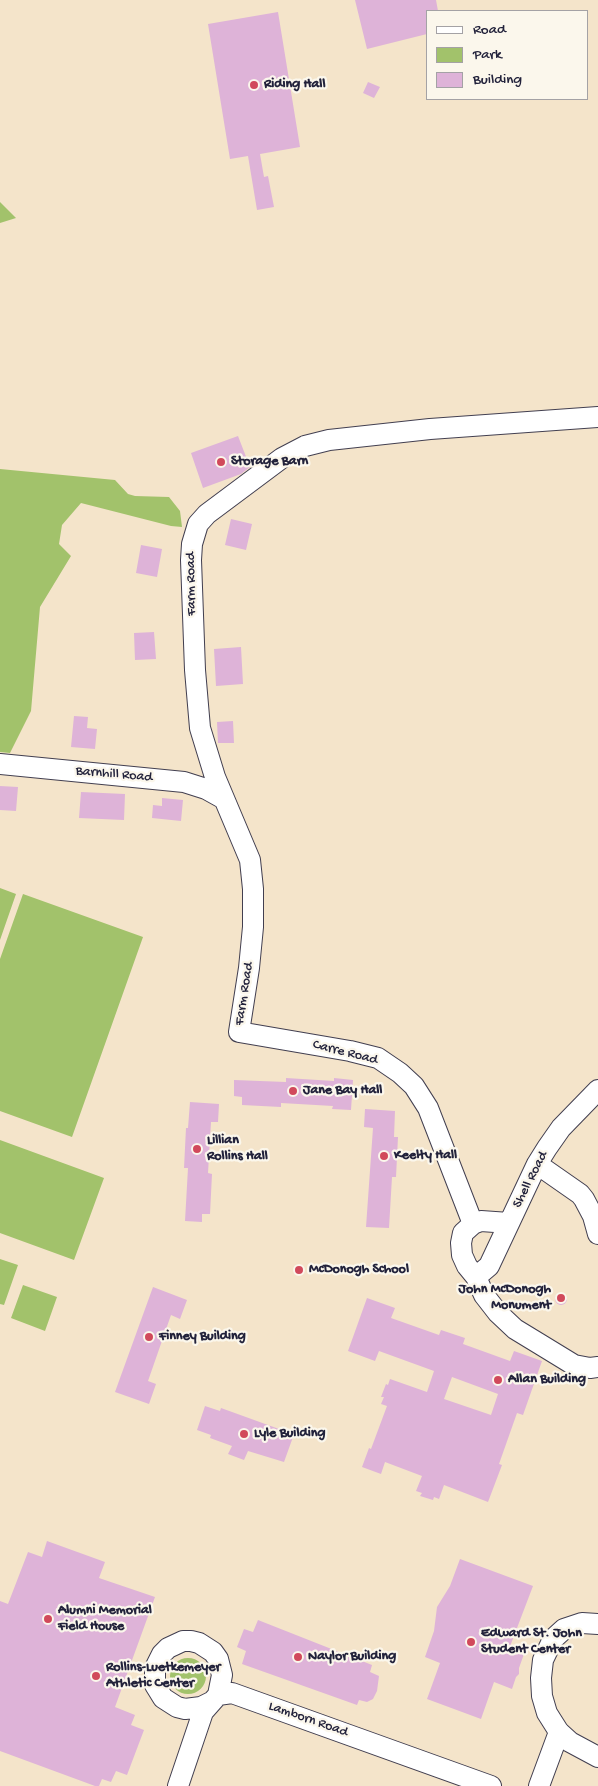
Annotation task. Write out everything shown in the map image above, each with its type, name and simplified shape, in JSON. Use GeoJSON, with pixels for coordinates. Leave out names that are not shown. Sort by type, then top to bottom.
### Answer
{"type":"FeatureCollection","features":[{"type":"Feature","properties":{"kind":"street","name":"Farm Road"},"geometry":{"type":"LineString","coordinates":[[239,1032],[250,968],[253,889],[250,860],[208,757],[200,728],[195,670],[190,560],[192,544],[198,524],[207,514],[282,458],[295,450],[318,442],[430,429],[598,417]]}},
{"type":"Feature","properties":{"kind":"street","name":"Barnhill Road"},"geometry":{"type":"LineString","coordinates":[[0,764],[184,782],[206,789],[224,798]]}},
{"type":"Feature","properties":{"kind":"street","name":"Carre Road"},"geometry":{"type":"LineString","coordinates":[[239,1032],[350,1051],[378,1058],[400,1073],[414,1086],[428,1108],[473,1224]]}},
{"type":"Feature","properties":{"kind":"street","name":"Shell Road"},"geometry":{"type":"LineString","coordinates":[[476,1277],[489,1266],[537,1164],[561,1128],[598,1090]]}},
{"type":"Feature","properties":{"kind":"street"},"geometry":{"type":"LineString","coordinates":[[537,1164],[580,1194],[593,1216],[598,1234]]}},
{"type":"Feature","properties":{"kind":"street"},"geometry":{"type":"LineString","coordinates":[[508,1223],[481,1221],[473,1224],[464,1233],[461,1243],[462,1255],[467,1266],[476,1277],[484,1295],[498,1313],[515,1329],[574,1365],[590,1368],[598,1367]]}},
{"type":"Feature","properties":{"kind":"street"},"geometry":{"type":"LineString","coordinates":[[598,1624],[582,1624],[564,1629],[553,1639],[543,1660],[541,1678],[542,1696],[547,1713],[559,1732],[570,1742],[598,1757]]}},
{"type":"Feature","properties":{"kind":"street","name":"Lamborn Road"},"geometry":{"type":"LineString","coordinates":[[178,1786],[203,1712],[214,1698],[232,1693],[491,1786]]}},
{"type":"Feature","properties":{"kind":"street"},"geometry":{"type":"LineString","coordinates":[[539,1786],[559,1732]]}},
{"type":"Feature","properties":{"kind":"green space"},"geometry":{"type":"Polygon","coordinates":[[[0,202],[16,218],[0,223],[0,202]]]}},
{"type":"Feature","properties":{"kind":"green space"},"geometry":{"type":"Polygon","coordinates":[[[0,469],[115,480],[128,494],[169,497],[180,511],[182,527],[171,526],[81,503],[62,525],[59,544],[71,556],[40,607],[31,711],[10,753],[0,752],[0,469]]]}},
{"type":"Feature","properties":{"kind":"green space"},"geometry":{"type":"Polygon","coordinates":[[[0,888],[16,894],[0,940],[0,888]]]}},
{"type":"Feature","properties":{"kind":"green space"},"geometry":{"type":"Polygon","coordinates":[[[23,894],[143,937],[72,1137],[0,1111],[0,959],[23,894]]]}},
{"type":"Feature","properties":{"kind":"green space"},"geometry":{"type":"Polygon","coordinates":[[[0,1140],[104,1178],[74,1260],[0,1233],[0,1140]]]}},
{"type":"Feature","properties":{"kind":"green space"},"geometry":{"type":"Polygon","coordinates":[[[0,1259],[18,1265],[4,1305],[0,1304],[0,1259]]]}},
{"type":"Feature","properties":{"kind":"green space"},"geometry":{"type":"Polygon","coordinates":[[[23,1285],[57,1297],[45,1331],[11,1318],[23,1285]]]}},
{"type":"Feature","properties":{"kind":"green space"},"geometry":{"type":"Polygon","coordinates":[[[188,1658],[201,1663],[206,1676],[201,1689],[188,1694],[175,1689],[170,1676],[175,1663],[188,1658]]]}},
{"type":"Feature","properties":{"kind":"building"},"geometry":{"type":"Polygon","coordinates":[[[355,0],[436,0],[438,10],[426,10],[426,34],[367,49],[355,0]]]}},
{"type":"Feature","properties":{"kind":"building","name":"Riding Hall"},"geometry":{"type":"Polygon","coordinates":[[[278,12],[300,147],[260,154],[264,177],[268,176],[274,207],[257,210],[248,156],[230,159],[208,24],[278,12]]]}},
{"type":"Feature","properties":{"kind":"building"},"geometry":{"type":"Polygon","coordinates":[[[368,82],[380,87],[374,98],[363,93],[368,82]]]}},
{"type":"Feature","properties":{"kind":"building","name":"Storage Barn"},"geometry":{"type":"Polygon","coordinates":[[[238,436],[250,467],[241,474],[203,488],[191,453],[238,436]]]}},
{"type":"Feature","properties":{"kind":"building"},"geometry":{"type":"Polygon","coordinates":[[[231,519],[252,524],[246,550],[225,545],[231,519]]]}},
{"type":"Feature","properties":{"kind":"building"},"geometry":{"type":"Polygon","coordinates":[[[141,545],[162,549],[157,577],[136,573],[141,545]]]}},
{"type":"Feature","properties":{"kind":"building"},"geometry":{"type":"Polygon","coordinates":[[[154,632],[156,659],[135,660],[134,633],[154,632]]]}},
{"type":"Feature","properties":{"kind":"building"},"geometry":{"type":"Polygon","coordinates":[[[241,647],[243,684],[216,686],[214,649],[241,647]]]}},
{"type":"Feature","properties":{"kind":"building"},"geometry":{"type":"Polygon","coordinates":[[[74,716],[88,717],[87,728],[97,729],[95,749],[71,747],[74,716]]]}},
{"type":"Feature","properties":{"kind":"building"},"geometry":{"type":"Polygon","coordinates":[[[233,721],[234,743],[218,743],[217,722],[233,721]]]}},
{"type":"Feature","properties":{"kind":"building"},"geometry":{"type":"Polygon","coordinates":[[[0,786],[18,787],[16,811],[0,810],[0,786]]]}},
{"type":"Feature","properties":{"kind":"building"},"geometry":{"type":"Polygon","coordinates":[[[81,792],[125,794],[124,820],[79,818],[81,792]]]}},
{"type":"Feature","properties":{"kind":"building"},"geometry":{"type":"Polygon","coordinates":[[[162,798],[183,800],[181,821],[152,818],[153,805],[162,806],[162,798]]]}},
{"type":"Feature","properties":{"kind":"building","name":"Jane Bay Hall"},"geometry":{"type":"Polygon","coordinates":[[[286,1078],[334,1081],[334,1078],[353,1080],[351,1110],[332,1109],[333,1106],[281,1103],[281,1107],[242,1105],[242,1097],[234,1096],[234,1080],[286,1082],[286,1078]]]}},
{"type":"Feature","properties":{"kind":"building","name":"Lillian Rollins Hall"},"geometry":{"type":"Polygon","coordinates":[[[190,1102],[219,1104],[218,1122],[211,1122],[208,1173],[212,1174],[210,1214],[202,1214],[202,1222],[185,1221],[188,1168],[184,1168],[186,1128],[188,1128],[190,1102]]]}},
{"type":"Feature","properties":{"kind":"building","name":"Keelty Hall"},"geometry":{"type":"Polygon","coordinates":[[[365,1109],[395,1111],[394,1137],[398,1137],[396,1177],[392,1177],[389,1228],[366,1227],[373,1128],[364,1127],[365,1109]]]}},
{"type":"Feature","properties":{"kind":"building","name":"Finney Building"},"geometry":{"type":"Polygon","coordinates":[[[153,1287],[187,1300],[180,1319],[171,1315],[148,1381],[156,1384],[149,1404],[115,1392],[153,1287]]]}},
{"type":"Feature","properties":{"kind":"building","name":"John McDonogh Monument"},"geometry":{"type":"Polygon","coordinates":[[[559,1293],[563,1293],[567,1299],[563,1305],[559,1305],[555,1301],[555,1297],[559,1293]]]}},
{"type":"Feature","properties":{"kind":"building"},"geometry":{"type":"Polygon","coordinates":[[[367,1298],[395,1308],[391,1318],[439,1335],[441,1330],[465,1338],[463,1344],[510,1361],[514,1351],[542,1361],[523,1415],[517,1413],[499,1464],[502,1465],[488,1502],[444,1485],[439,1499],[434,1497],[433,1500],[420,1496],[422,1493],[416,1491],[422,1476],[385,1462],[381,1474],[362,1467],[369,1448],[371,1449],[387,1406],[381,1404],[384,1397],[381,1397],[386,1384],[388,1385],[390,1379],[427,1392],[434,1371],[379,1351],[375,1361],[348,1351],[367,1298]],[[452,1377],[444,1399],[491,1415],[498,1394],[452,1377]]]}},
{"type":"Feature","properties":{"kind":"building","name":"Lyle Building"},"geometry":{"type":"Polygon","coordinates":[[[205,1406],[220,1411],[221,1408],[279,1429],[278,1432],[293,1437],[284,1462],[248,1451],[244,1460],[228,1454],[232,1446],[210,1438],[211,1435],[197,1430],[205,1406]]]}},
{"type":"Feature","properties":{"kind":"building","name":"Rollins-Luetkemeyer Athletic Center"},"geometry":{"type":"Polygon","coordinates":[[[47,1541],[105,1562],[99,1578],[155,1597],[115,1707],[135,1715],[131,1725],[144,1730],[127,1775],[116,1771],[111,1782],[102,1779],[99,1786],[0,1751],[0,1601],[8,1604],[28,1552],[42,1557],[47,1541]]]}},
{"type":"Feature","properties":{"kind":"building","name":"Edward St. John Student Center"},"geometry":{"type":"Polygon","coordinates":[[[460,1559],[533,1586],[509,1649],[524,1654],[519,1674],[512,1689],[494,1682],[481,1719],[427,1699],[440,1663],[425,1657],[434,1631],[437,1607],[450,1586],[460,1559]]]}},
{"type":"Feature","properties":{"kind":"building","name":"Naylor Building"},"geometry":{"type":"Polygon","coordinates":[[[258,1620],[372,1665],[370,1672],[379,1676],[377,1691],[373,1699],[367,1702],[359,1700],[357,1705],[242,1664],[246,1651],[237,1647],[244,1629],[253,1632],[258,1620]]]}},
{"type":"Feature","properties":{"kind":"place","name":"Riding Hall"},"geometry":{"type":"Point","coordinates":[254,85]}},
{"type":"Feature","properties":{"kind":"place","name":"Storage Barn"},"geometry":{"type":"Point","coordinates":[221,462]}},
{"type":"Feature","properties":{"kind":"place","name":"Jane Bay Hall"},"geometry":{"type":"Point","coordinates":[293,1091]}},
{"type":"Feature","properties":{"kind":"place","name":"Lillian Rollins Hall"},"geometry":{"type":"Point","coordinates":[197,1149]}},
{"type":"Feature","properties":{"kind":"place","name":"Keelty Hall"},"geometry":{"type":"Point","coordinates":[384,1156]}},
{"type":"Feature","properties":{"kind":"place","name":"McDonogh School"},"geometry":{"type":"Point","coordinates":[299,1270]}},
{"type":"Feature","properties":{"kind":"place","name":"John McDonogh Monument"},"geometry":{"type":"Point","coordinates":[561,1298]}},
{"type":"Feature","properties":{"kind":"place","name":"Finney Building"},"geometry":{"type":"Point","coordinates":[149,1337]}},
{"type":"Feature","properties":{"kind":"place","name":"Allan Building"},"geometry":{"type":"Point","coordinates":[498,1380]}},
{"type":"Feature","properties":{"kind":"place","name":"Lyle Building"},"geometry":{"type":"Point","coordinates":[244,1434]}},
{"type":"Feature","properties":{"kind":"place","name":"Alumni Memorial Field House"},"geometry":{"type":"Point","coordinates":[48,1619]}},
{"type":"Feature","properties":{"kind":"place","name":"Edward St. John Student Center"},"geometry":{"type":"Point","coordinates":[471,1642]}},
{"type":"Feature","properties":{"kind":"place","name":"Naylor Building"},"geometry":{"type":"Point","coordinates":[298,1657]}},
{"type":"Feature","properties":{"kind":"place","name":"Rollins-Luetkemeyer Athletic Center"},"geometry":{"type":"Point","coordinates":[96,1676]}}]}
